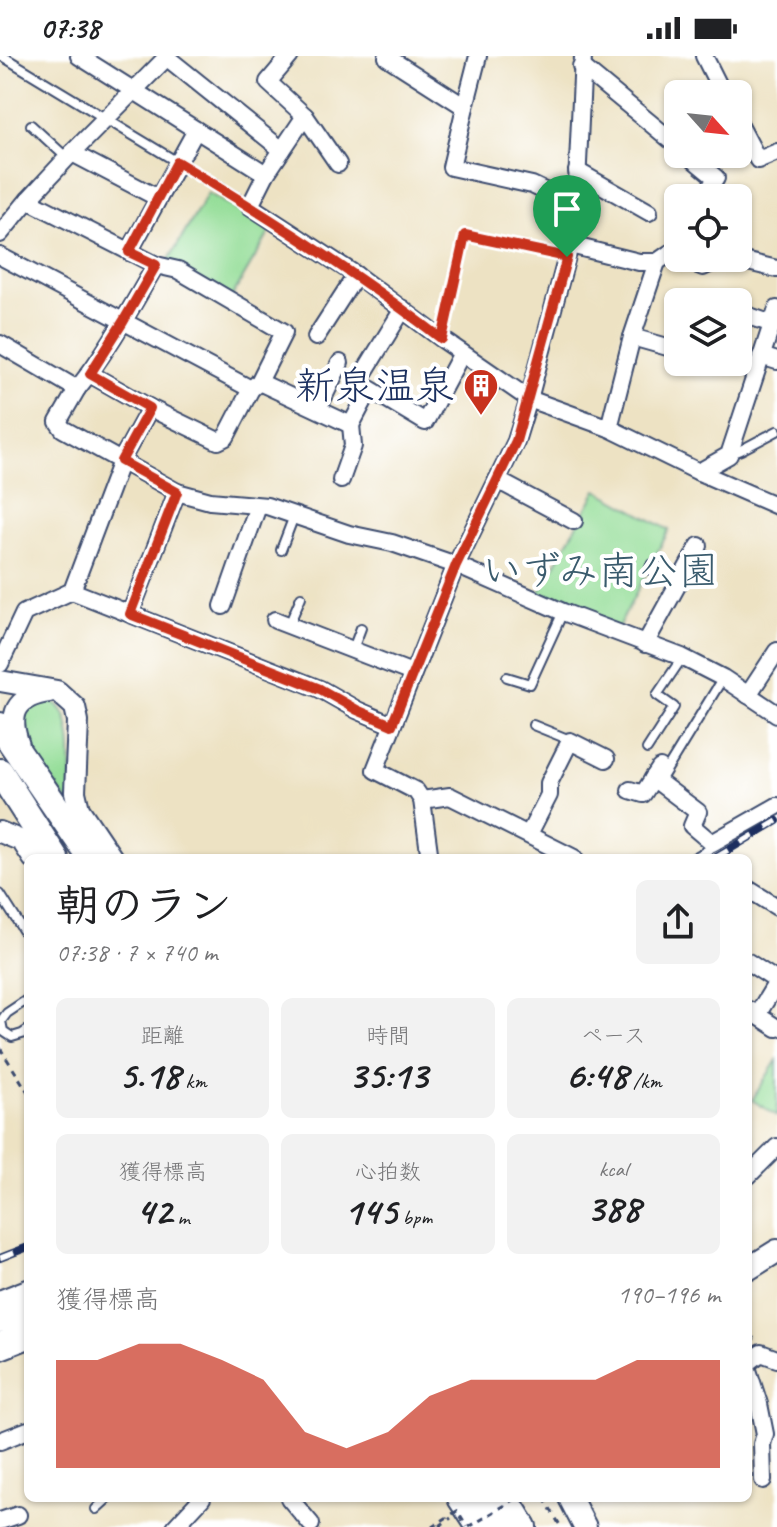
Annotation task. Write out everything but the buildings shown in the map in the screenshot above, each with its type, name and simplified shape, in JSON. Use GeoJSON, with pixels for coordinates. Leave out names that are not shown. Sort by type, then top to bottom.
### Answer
{"type":"FeatureCollection","features":[{"type":"Feature","properties":{"kind":"main road"},"geometry":{"type":"LineString","coordinates":[[0,726],[88,854]]}},
{"type":"Feature","properties":{"kind":"main road"},"geometry":{"type":"LineString","coordinates":[[0,755],[67,854]]}},
{"type":"Feature","properties":{"kind":"main road"},"geometry":{"type":"LineString","coordinates":[[0,773],[52,854]]}},
{"type":"Feature","properties":{"kind":"main road"},"geometry":{"type":"LineString","coordinates":[[752,1267],[777,1251]]}},
{"type":"Feature","properties":{"kind":"main road"},"geometry":{"type":"LineString","coordinates":[[0,1304],[24,1295]]}},
{"type":"Feature","properties":{"kind":"main road"},"geometry":{"type":"LineString","coordinates":[[0,1319],[24,1310]]}},
{"type":"Feature","properties":{"kind":"main road"},"geometry":{"type":"LineString","coordinates":[[0,1329],[24,1320]]}},
{"type":"Feature","properties":{"kind":"main road"},"geometry":{"type":"LineString","coordinates":[[0,1346],[24,1337]]}},
{"type":"Feature","properties":{"kind":"main road"},"geometry":{"type":"LineString","coordinates":[[464,1502],[480,1527]]}},
{"type":"Feature","properties":{"kind":"main road"},"geometry":{"type":"LineString","coordinates":[[491,1502],[507,1527]]}},
{"type":"Feature","properties":{"kind":"main road"},"geometry":{"type":"LineString","coordinates":[[507,1502],[523,1527]]}},
{"type":"Feature","properties":{"kind":"main road"},"geometry":{"type":"LineString","coordinates":[[528,1502],[543,1527]]}},
{"type":"Feature","properties":{"kind":"main road"},"geometry":{"type":"LineString","coordinates":[[572,1502],[585,1527]]}},
{"type":"Feature","properties":{"kind":"street"},"geometry":{"type":"LineString","coordinates":[[79,56],[266,174]]}},
{"type":"Feature","properties":{"kind":"street"},"geometry":{"type":"LineString","coordinates":[[0,234],[28,200],[166,56],[282,150]]}},
{"type":"Feature","properties":{"kind":"street"},"geometry":{"type":"LineString","coordinates":[[290,56],[268,82],[305,116],[338,164]]}},
{"type":"Feature","properties":{"kind":"street"},"geometry":{"type":"LineString","coordinates":[[478,56],[451,167],[532,185],[576,206]]}},
{"type":"Feature","properties":{"kind":"street"},"geometry":{"type":"LineString","coordinates":[[704,56],[716,80]]}},
{"type":"Feature","properties":{"kind":"street"},"geometry":{"type":"LineString","coordinates":[[387,57],[465,107]]}},
{"type":"Feature","properties":{"kind":"street"},"geometry":{"type":"LineString","coordinates":[[582,61],[664,134]]}},
{"type":"Feature","properties":{"kind":"street"},"geometry":{"type":"LineString","coordinates":[[428,854],[422,800],[416,791],[375,770],[456,565],[516,441],[529,399],[569,251],[576,206],[582,61]]}},
{"type":"Feature","properties":{"kind":"street"},"geometry":{"type":"LineString","coordinates":[[305,116],[266,174],[250,206],[356,275],[529,399],[609,428],[777,506]]}},
{"type":"Feature","properties":{"kind":"street"},"geometry":{"type":"LineString","coordinates":[[129,252],[196,130]]}},
{"type":"Feature","properties":{"kind":"street"},"geometry":{"type":"LineString","coordinates":[[752,149],[758,160],[777,152]]}},
{"type":"Feature","properties":{"kind":"street"},"geometry":{"type":"LineString","coordinates":[[70,155],[158,198]]}},
{"type":"Feature","properties":{"kind":"street"},"geometry":{"type":"LineString","coordinates":[[704,168],[716,178],[712,184]]}},
{"type":"Feature","properties":{"kind":"street"},"geometry":{"type":"LineString","coordinates":[[577,171],[649,212]]}},
{"type":"Feature","properties":{"kind":"street"},"geometry":{"type":"LineString","coordinates":[[28,200],[156,265],[178,270],[284,332],[226,437],[218,441],[90,374]]}},
{"type":"Feature","properties":{"kind":"street"},"geometry":{"type":"LineString","coordinates":[[569,251],[639,262],[664,256]]}},
{"type":"Feature","properties":{"kind":"street"},"geometry":{"type":"LineString","coordinates":[[0,256],[123,322],[255,386],[318,409],[351,425]]}},
{"type":"Feature","properties":{"kind":"street"},"geometry":{"type":"LineString","coordinates":[[752,263],[777,269]]}},
{"type":"Feature","properties":{"kind":"street"},"geometry":{"type":"LineString","coordinates":[[156,265],[58,422],[63,429],[177,492],[210,501],[262,506],[349,534],[392,543],[456,565],[563,612],[682,657],[723,678],[777,714]]}},
{"type":"Feature","properties":{"kind":"street"},"geometry":{"type":"LineString","coordinates":[[609,428],[632,337],[664,272]]}},
{"type":"Feature","properties":{"kind":"street"},"geometry":{"type":"LineString","coordinates":[[316,337],[356,275]]}},
{"type":"Feature","properties":{"kind":"street"},"geometry":{"type":"LineString","coordinates":[[365,371],[403,309]]}},
{"type":"Feature","properties":{"kind":"street"},"geometry":{"type":"LineString","coordinates":[[699,472],[729,455],[765,363],[775,316],[752,314]]}},
{"type":"Feature","properties":{"kind":"street"},"geometry":{"type":"LineString","coordinates":[[632,337],[664,346]]}},
{"type":"Feature","properties":{"kind":"street"},"geometry":{"type":"LineString","coordinates":[[0,344],[77,389]]}},
{"type":"Feature","properties":{"kind":"street"},"geometry":{"type":"LineString","coordinates":[[341,480],[353,446],[351,425],[370,389],[425,422],[462,353]]}},
{"type":"Feature","properties":{"kind":"street"},"geometry":{"type":"LineString","coordinates":[[318,409],[340,363]]}},
{"type":"Feature","properties":{"kind":"street"},"geometry":{"type":"LineString","coordinates":[[0,664],[24,613],[72,591],[121,461],[150,408]]}},
{"type":"Feature","properties":{"kind":"street"},"geometry":{"type":"LineString","coordinates":[[497,480],[574,521]]}},
{"type":"Feature","properties":{"kind":"street"},"geometry":{"type":"LineString","coordinates":[[223,606],[270,488]]}},
{"type":"Feature","properties":{"kind":"street"},"geometry":{"type":"LineString","coordinates":[[130,614],[177,492]]}},
{"type":"Feature","properties":{"kind":"street"},"geometry":{"type":"LineString","coordinates":[[645,644],[699,546]]}},
{"type":"Feature","properties":{"kind":"street"},"geometry":{"type":"LineString","coordinates":[[654,568],[680,580]]}},
{"type":"Feature","properties":{"kind":"street"},"geometry":{"type":"LineString","coordinates":[[72,591],[320,689],[392,725]]}},
{"type":"Feature","properties":{"kind":"street"},"geometry":{"type":"LineString","coordinates":[[282,622],[412,673]]}},
{"type":"Feature","properties":{"kind":"street"},"geometry":{"type":"LineString","coordinates":[[748,695],[777,651]]}},
{"type":"Feature","properties":{"kind":"street"},"geometry":{"type":"LineString","coordinates":[[0,680],[57,691],[75,707],[78,721],[75,792],[79,809],[109,854]]}},
{"type":"Feature","properties":{"kind":"street"},"geometry":{"type":"LineString","coordinates":[[31,769],[12,723],[19,705],[35,694],[57,691]]}},
{"type":"Feature","properties":{"kind":"street"},"geometry":{"type":"LineString","coordinates":[[529,834],[549,795],[549,783],[570,741],[606,759]]}},
{"type":"Feature","properties":{"kind":"street"},"geometry":{"type":"LineString","coordinates":[[630,790],[643,794],[657,776],[698,812],[692,826],[712,843],[777,806]]}},
{"type":"Feature","properties":{"kind":"street"},"geometry":{"type":"LineString","coordinates":[[422,800],[450,796],[566,854]]}},
{"type":"Feature","properties":{"kind":"street"},"geometry":{"type":"LineString","coordinates":[[0,832],[22,841],[30,854]]}},
{"type":"Feature","properties":{"kind":"street"},"geometry":{"type":"LineString","coordinates":[[752,891],[777,907]]}},
{"type":"Feature","properties":{"kind":"street"},"geometry":{"type":"LineString","coordinates":[[752,965],[777,981],[752,1012],[777,1028]]}},
{"type":"Feature","properties":{"kind":"street"},"geometry":{"type":"LineString","coordinates":[[752,1172],[777,1147]]}},
{"type":"Feature","properties":{"kind":"street"},"geometry":{"type":"LineString","coordinates":[[752,1360],[761,1353],[777,1359]]}},
{"type":"Feature","properties":{"kind":"street"},"geometry":{"type":"LineString","coordinates":[[752,1382],[765,1434],[762,1444],[763,1480]]}},
{"type":"Feature","properties":{"kind":"street"},"geometry":{"type":"LineString","coordinates":[[0,1441],[24,1432]]}},
{"type":"Feature","properties":{"kind":"street"},"geometry":{"type":"LineString","coordinates":[[292,1502],[310,1526]]}},
{"type":"Feature","properties":{"kind":"street"},"geometry":{"type":"LineString","coordinates":[[0,1521],[18,1515]]}},
{"type":"Feature","properties":{"kind":"lane"},"geometry":{"type":"LineString","coordinates":[[2,56],[250,206]]}},
{"type":"Feature","properties":{"kind":"lane"},"geometry":{"type":"LineString","coordinates":[[31,125],[70,155]]}},
{"type":"Feature","properties":{"kind":"lane"},"geometry":{"type":"LineString","coordinates":[[729,455],[777,431]]}},
{"type":"Feature","properties":{"kind":"lane"},"geometry":{"type":"LineString","coordinates":[[281,550],[294,515]]}},
{"type":"Feature","properties":{"kind":"lane"},"geometry":{"type":"LineString","coordinates":[[282,622],[301,597]]}},
{"type":"Feature","properties":{"kind":"lane"},"geometry":{"type":"LineString","coordinates":[[507,677],[530,684],[563,612]]}},
{"type":"Feature","properties":{"kind":"lane"},"geometry":{"type":"LineString","coordinates":[[353,649],[361,628]]}},
{"type":"Feature","properties":{"kind":"lane"},"geometry":{"type":"LineString","coordinates":[[647,749],[674,707],[657,695],[682,657]]}},
{"type":"Feature","properties":{"kind":"lane"},"geometry":{"type":"LineString","coordinates":[[657,776],[723,678]]}},
{"type":"Feature","properties":{"kind":"lane"},"geometry":{"type":"LineString","coordinates":[[533,725],[570,741]]}},
{"type":"Feature","properties":{"kind":"lane"},"geometry":{"type":"LineString","coordinates":[[701,854],[712,843]]}},
{"type":"Feature","properties":{"kind":"lane"},"geometry":{"type":"LineString","coordinates":[[0,894],[24,932]]}},
{"type":"Feature","properties":{"kind":"lane"},"geometry":{"type":"LineString","coordinates":[[24,1002],[1,1021],[3,1031],[12,1037],[24,1033]]}},
{"type":"Feature","properties":{"kind":"lane"},"geometry":{"type":"LineString","coordinates":[[96,1509],[104,1502]]}},
{"type":"Feature","properties":{"kind":"path"},"geometry":{"type":"LineString","coordinates":[[442,339],[465,235],[569,251]]}},
{"type":"Feature","properties":{"kind":"path"},"geometry":{"type":"LineString","coordinates":[[0,1048],[24,1086]]}},
{"type":"Feature","properties":{"kind":"path"},"geometry":{"type":"LineString","coordinates":[[432,1527],[457,1511],[468,1527],[510,1502]]}},
{"type":"Feature","properties":{"kind":"path"},"geometry":{"type":"LineString","coordinates":[[546,1502],[561,1527]]}},
{"type":"Feature","properties":{"kind":"green space"},"geometry":{"type":"Polygon","coordinates":[[[208,193],[271,230],[230,300],[167,263],[208,193]]]}},
{"type":"Feature","properties":{"kind":"green space","name":"いずみ南公園"},"geometry":{"type":"Polygon","coordinates":[[[597,490],[669,530],[618,628],[538,595],[597,490]]]}},
{"type":"Feature","properties":{"kind":"green space"},"geometry":{"type":"Polygon","coordinates":[[[40,701],[53,702],[61,708],[66,719],[71,748],[71,805],[27,751],[21,722],[27,709],[40,701]]]}},
{"type":"Feature","properties":{"kind":"green space"},"geometry":{"type":"Polygon","coordinates":[[[777,1060],[777,1116],[752,1100],[777,1060]]]}},
{"type":"Feature","properties":{"kind":"railway"},"geometry":{"type":"LineString","coordinates":[[722,854],[777,821]]}},
{"type":"Feature","properties":{"kind":"railway"},"geometry":{"type":"LineString","coordinates":[[0,1258],[24,1249]]}},
{"type":"Feature","properties":{"kind":"place","name":"新泉温泉"},"geometry":{"type":"Point","coordinates":[481,417]}},
{"type":"Feature","properties":{"kind":"route"},"geometry":{"type":"LineString","coordinates":[[177,162],[356,275],[442,339],[465,235],[567,257],[516,441],[456,565],[392,725],[320,689],[130,614],[177,492],[121,461],[150,408],[90,374],[156,265],[129,252],[177,162]]}}]}
